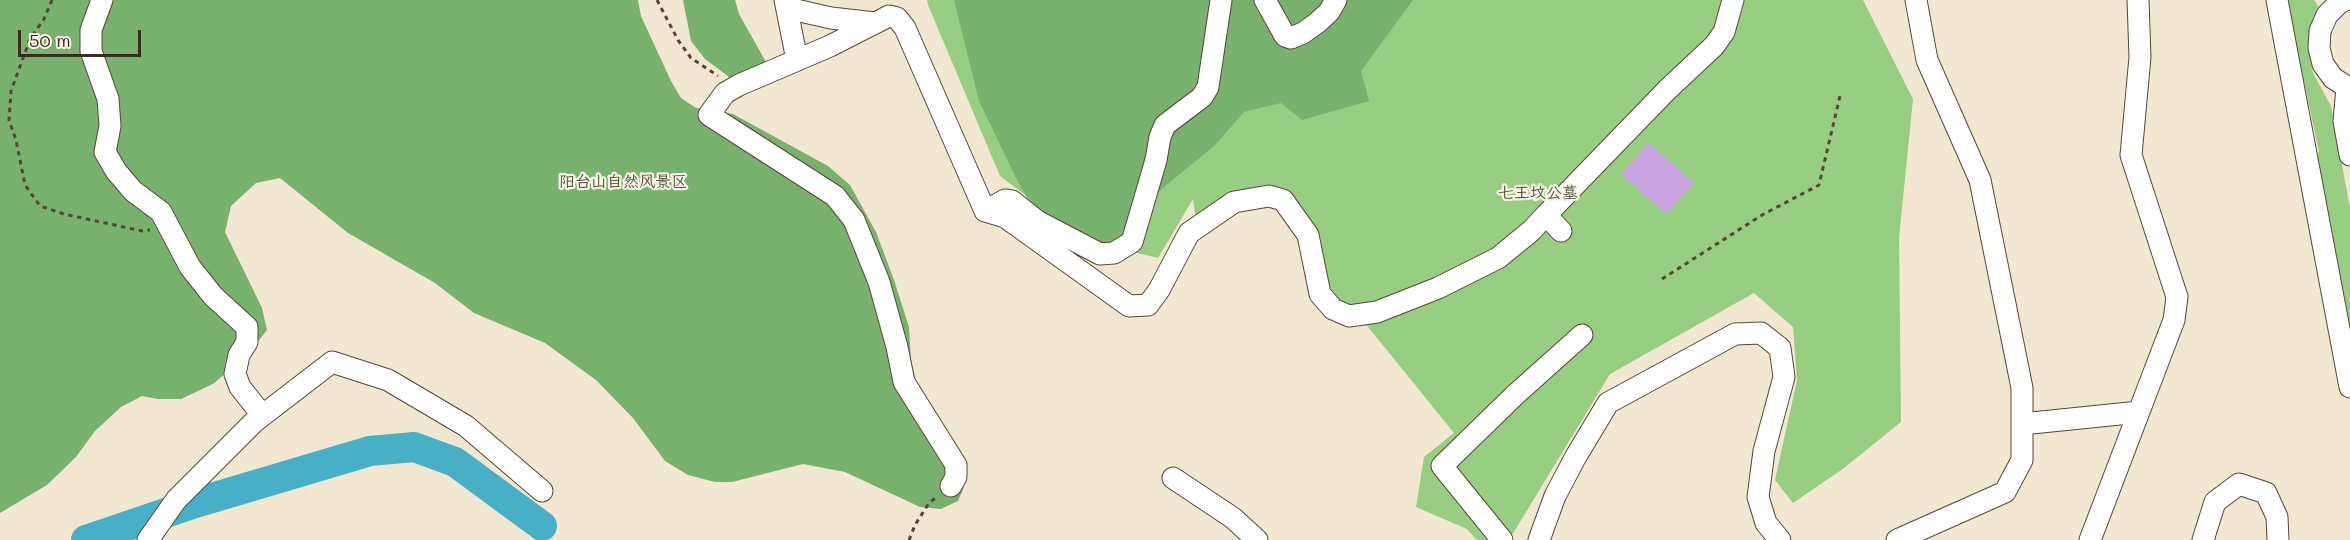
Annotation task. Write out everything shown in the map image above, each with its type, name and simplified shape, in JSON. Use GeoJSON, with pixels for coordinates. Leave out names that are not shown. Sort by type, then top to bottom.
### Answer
{"type":"FeatureCollection","features":[{"type":"Feature","properties":{"kind":"street"},"geometry":{"type":"LineString","coordinates":[[102,0],[91,30],[91,51],[108,99],[110,126],[105,152],[116,171],[133,192],[161,212],[190,267],[213,296],[247,327],[247,342],[239,355],[235,374],[240,387],[262,415]]}},
{"type":"Feature","properties":{"kind":"street"},"geometry":{"type":"LineString","coordinates":[[984,211],[1005,200],[1012,201],[1037,220],[1100,254],[1114,253],[1132,242],[1156,160],[1160,136],[1166,125],[1202,97],[1208,87],[1221,0]]}},
{"type":"Feature","properties":{"kind":"street"},"geometry":{"type":"LineString","coordinates":[[1265,0],[1285,36],[1291,38],[1317,23],[1329,12],[1336,0]]}},
{"type":"Feature","properties":{"kind":"street"},"geometry":{"type":"LineString","coordinates":[[984,211],[1005,216],[1129,306],[1148,305],[1159,290],[1189,233],[1234,202],[1269,196],[1283,200],[1308,234],[1320,294],[1333,309],[1349,316],[1377,312],[1438,288],[1498,258],[1531,231],[1667,90],[1714,46],[1724,32],[1733,0]]}},
{"type":"Feature","properties":{"kind":"street"},"geometry":{"type":"LineString","coordinates":[[1897,540],[2005,492],[2022,460],[2022,388],[1980,180],[1927,60],[1916,0]]}},
{"type":"Feature","properties":{"kind":"street"},"geometry":{"type":"LineString","coordinates":[[2090,540],[2174,320],[2177,297],[2131,155],[2140,57],[2138,0]]}},
{"type":"Feature","properties":{"kind":"street"},"geometry":{"type":"LineString","coordinates":[[2277,0],[2350,387]]}},
{"type":"Feature","properties":{"kind":"street"},"geometry":{"type":"LineString","coordinates":[[2340,1],[2327,15],[2320,31],[2319,48],[2323,64],[2333,78],[2348,89],[2344,121],[2350,155]]}},
{"type":"Feature","properties":{"kind":"street"},"geometry":{"type":"LineString","coordinates":[[797,60],[786,4],[831,18],[876,23]]}},
{"type":"Feature","properties":{"kind":"street"},"geometry":{"type":"LineString","coordinates":[[951,486],[956,477],[956,465],[904,382],[879,282],[854,220],[835,196],[709,115],[725,93],[740,85],[889,16],[897,18],[905,28],[984,211]]}},
{"type":"Feature","properties":{"kind":"street"},"geometry":{"type":"LineString","coordinates":[[1546,215],[1561,231]]}},
{"type":"Feature","properties":{"kind":"street"},"geometry":{"type":"LineString","coordinates":[[1539,540],[1560,486],[1608,403],[1735,334],[1761,333],[1780,348],[1784,377],[1764,451],[1758,497],[1766,523],[1780,540]]}},
{"type":"Feature","properties":{"kind":"street"},"geometry":{"type":"LineString","coordinates":[[1503,540],[1442,466],[1515,395],[1582,335]]}},
{"type":"Feature","properties":{"kind":"street"},"geometry":{"type":"LineString","coordinates":[[148,540],[176,500],[262,415],[332,362],[388,380],[466,426],[542,491]]}},
{"type":"Feature","properties":{"kind":"street"},"geometry":{"type":"LineString","coordinates":[[2022,424],[2139,412]]}},
{"type":"Feature","properties":{"kind":"street"},"geometry":{"type":"LineString","coordinates":[[1173,478],[1233,518],[1257,540]]}},
{"type":"Feature","properties":{"kind":"street"},"geometry":{"type":"LineString","coordinates":[[2203,540],[2215,502],[2239,484],[2266,493],[2277,517],[2278,540]]}},
{"type":"Feature","properties":{"kind":"path"},"geometry":{"type":"LineString","coordinates":[[52,0],[44,19],[30,39],[11,92],[9,120],[16,140],[25,185],[40,206],[64,214],[142,231],[170,228]]}},
{"type":"Feature","properties":{"kind":"path"},"geometry":{"type":"LineString","coordinates":[[657,0],[678,40],[691,58],[710,72],[740,85]]}},
{"type":"Feature","properties":{"kind":"path"},"geometry":{"type":"LineString","coordinates":[[1662,279],[1762,215],[1819,185],[1840,96]]}},
{"type":"Feature","properties":{"kind":"path"},"geometry":{"type":"LineString","coordinates":[[909,540],[915,525],[929,503],[951,486]]}},
{"type":"Feature","properties":{"kind":"green space","name":"阳台山自然风景区"},"geometry":{"type":"Polygon","coordinates":[[[0,0],[638,0],[641,16],[681,98],[696,108],[733,114],[828,166],[850,185],[876,232],[894,280],[909,327],[911,360],[918,390],[959,463],[964,487],[958,501],[941,509],[920,507],[845,472],[803,464],[732,482],[715,482],[688,475],[665,461],[633,418],[596,380],[545,343],[474,313],[435,283],[348,233],[280,178],[256,183],[231,206],[225,232],[262,308],[267,330],[249,353],[213,384],[181,399],[142,396],[121,407],[95,431],[76,457],[47,485],[0,513],[0,0]]]}},
{"type":"Feature","properties":{"kind":"green space"},"geometry":{"type":"Polygon","coordinates":[[[683,0],[735,0],[739,14],[766,62],[747,82],[729,77],[705,59],[691,41],[683,0]]]}},
{"type":"Feature","properties":{"kind":"green space","name":"七王坟公墓"},"geometry":{"type":"Polygon","coordinates":[[[927,0],[1863,0],[1913,99],[1899,238],[1901,422],[1844,468],[1793,503],[1775,480],[1797,380],[1793,327],[1754,293],[1610,374],[1509,540],[1477,540],[1467,529],[1416,507],[1424,457],[1454,433],[1360,317],[1343,322],[1303,242],[1271,201],[1241,201],[1198,231],[1193,199],[1158,258],[1084,240],[1000,176],[927,0]]]}},
{"type":"Feature","properties":{"kind":"green space"},"geometry":{"type":"Polygon","coordinates":[[[954,0],[1413,0],[1361,71],[1369,101],[1302,120],[1281,103],[1244,112],[1214,146],[1158,192],[1140,213],[1111,260],[1039,217],[1020,186],[979,101],[954,0]]]}},
{"type":"Feature","properties":{"kind":"green space"},"geometry":{"type":"Polygon","coordinates":[[[2281,0],[2314,0],[2318,6],[2311,30],[2310,54],[2313,73],[2331,106],[2350,208],[2350,342],[2312,164],[2319,152],[2304,81],[2294,74],[2281,0]]]}},
{"type":"Feature","properties":{"kind":"building"},"geometry":{"type":"Polygon","coordinates":[[[1649,143],[1694,183],[1666,214],[1621,174],[1649,143]]]}},
{"type":"Feature","properties":{"kind":"waterway"},"geometry":{"type":"LineString","coordinates":[[86,540],[195,503],[370,451],[414,447],[455,462],[542,526]]}}]}
